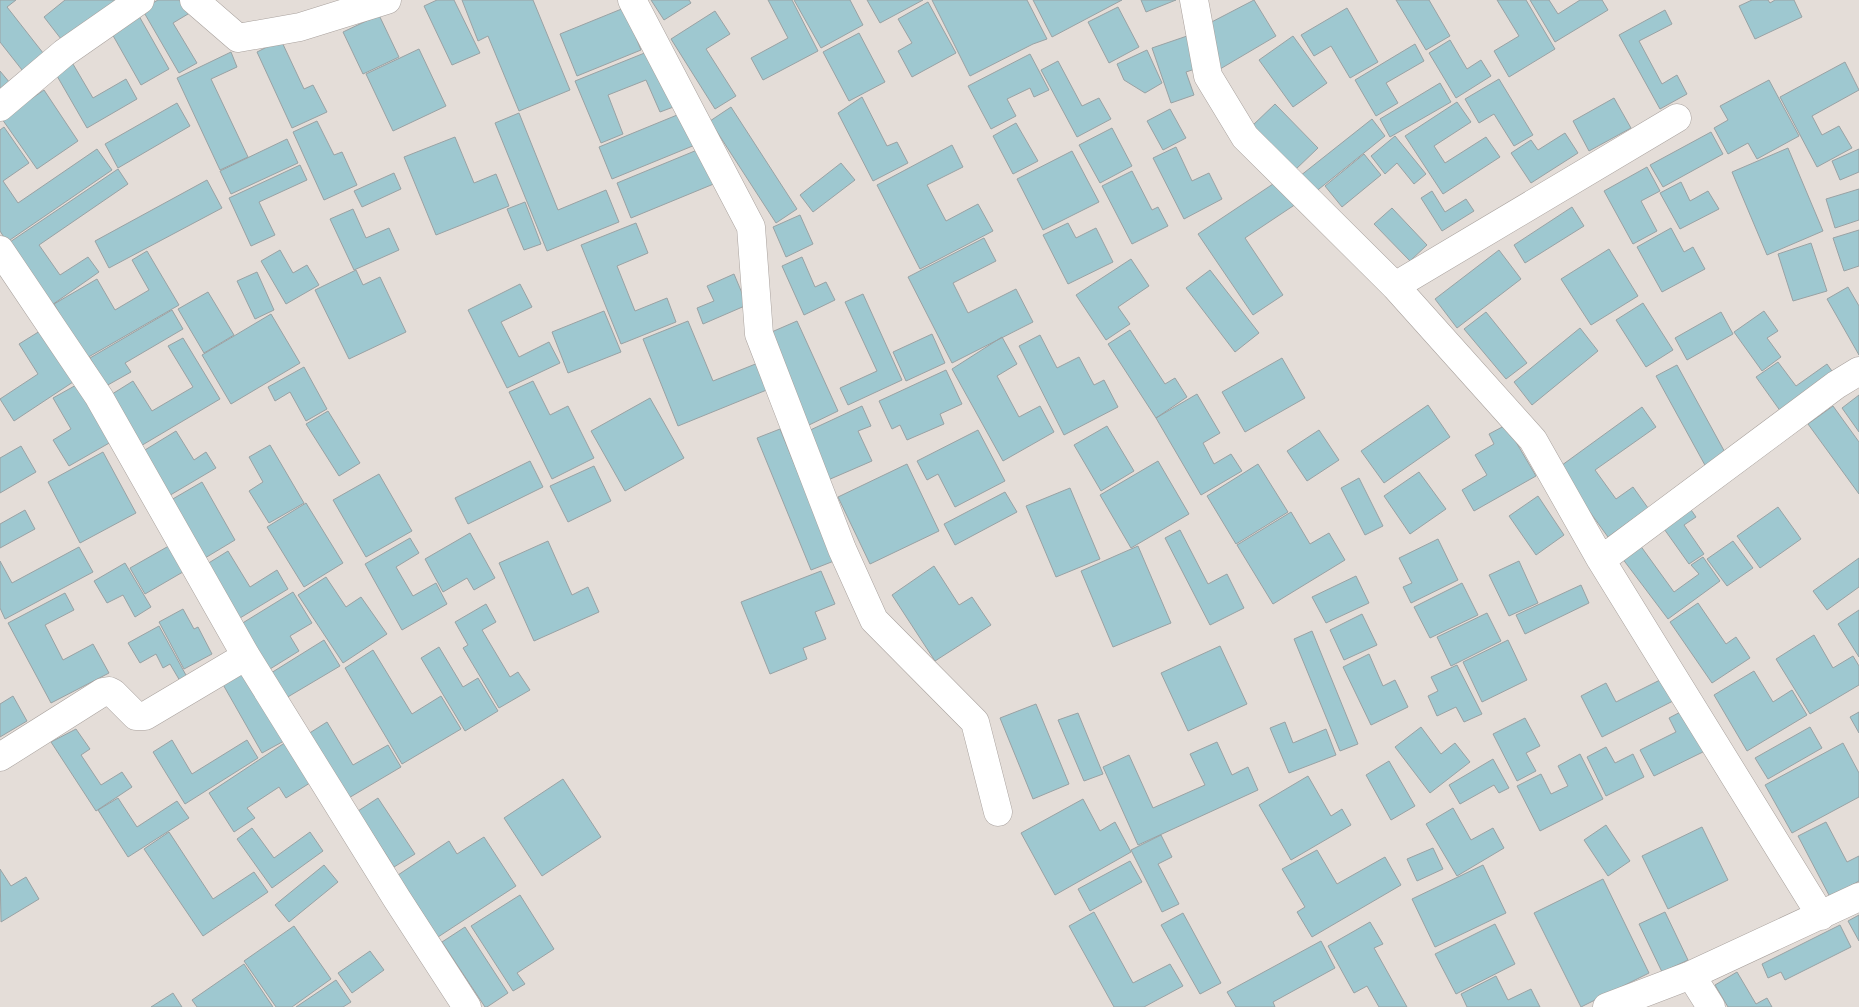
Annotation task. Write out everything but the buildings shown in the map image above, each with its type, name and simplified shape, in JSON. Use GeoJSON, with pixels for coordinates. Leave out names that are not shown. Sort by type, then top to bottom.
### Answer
{"type":"FeatureCollection","features":[{"type":"Feature","properties":{"kind":"street"},"geometry":{"type":"LineString","coordinates":[[0,107],[64,54],[140,0]]}},
{"type":"Feature","properties":{"kind":"street"},"geometry":{"type":"LineString","coordinates":[[194,0],[238,38],[300,27],[387,0]]}},
{"type":"Feature","properties":{"kind":"street"},"geometry":{"type":"LineString","coordinates":[[632,0],[671,79],[751,227],[759,334],[842,549],[874,620],[975,722],[998,812]]}},
{"type":"Feature","properties":{"kind":"street"},"geometry":{"type":"LineString","coordinates":[[1194,0],[1208,76],[1245,137],[1394,286],[1533,440],[1601,560],[1821,916]]}},
{"type":"Feature","properties":{"kind":"street"},"geometry":{"type":"LineString","coordinates":[[1394,286],[1676,118]]}},
{"type":"Feature","properties":{"kind":"street"},"geometry":{"type":"LineString","coordinates":[[0,250],[99,397],[246,656],[397,899],[467,1007]]}},
{"type":"Feature","properties":{"kind":"street"},"geometry":{"type":"LineString","coordinates":[[1601,560],[1828,391],[1859,371]]}},
{"type":"Feature","properties":{"kind":"street"},"geometry":{"type":"LineString","coordinates":[[0,757],[103,692],[109,691],[136,716],[145,716],[246,656]]}},
{"type":"Feature","properties":{"kind":"street"},"geometry":{"type":"LineString","coordinates":[[1607,1007],[1691,975],[1859,897]]}},
{"type":"Feature","properties":{"kind":"street"},"geometry":{"type":"LineString","coordinates":[[1691,975],[1711,1007]]}}]}
